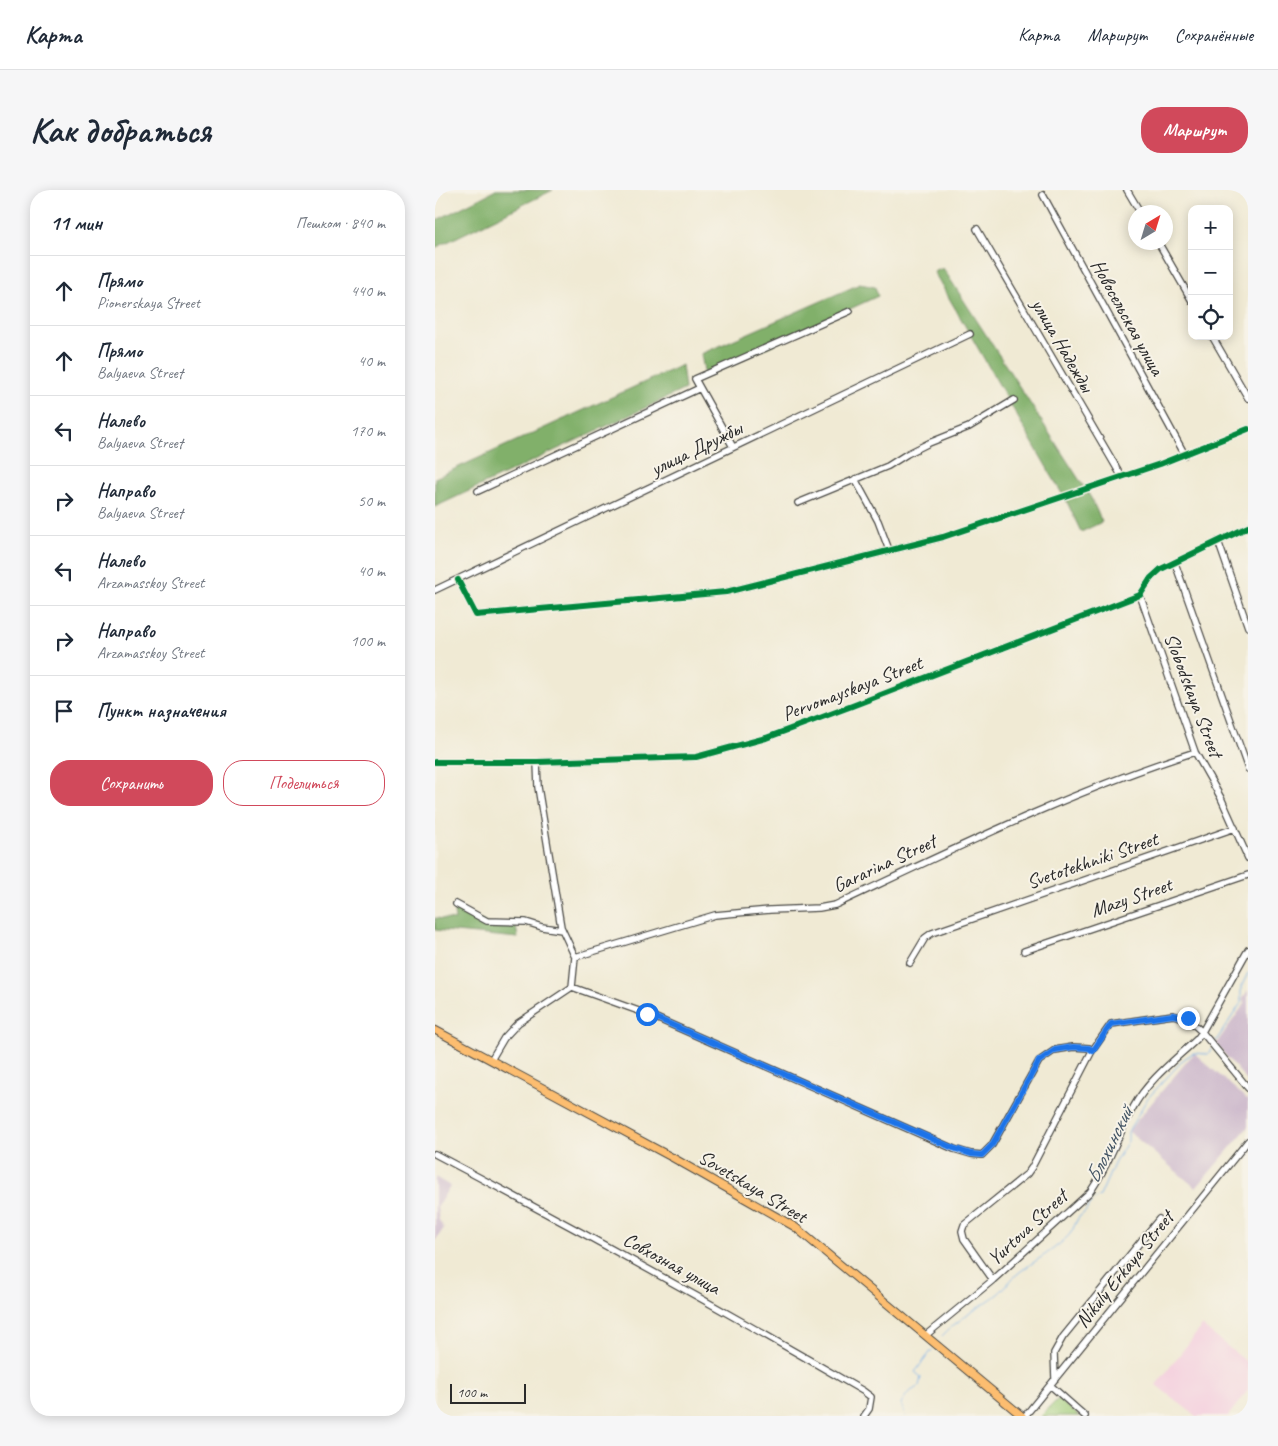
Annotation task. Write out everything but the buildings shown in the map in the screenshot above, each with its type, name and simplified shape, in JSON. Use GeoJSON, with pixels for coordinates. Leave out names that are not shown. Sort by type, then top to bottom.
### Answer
{"type":"FeatureCollection","features":[{"type":"Feature","properties":{"kind":"main road","name":"Sovetskaya Street"},"geometry":{"type":"LineString","coordinates":[[435,1030],[775,1214],[802,1232],[1023,1416]]}},
{"type":"Feature","properties":{"kind":"street"},"geometry":{"type":"LineString","coordinates":[[1127,190],[1137,205]]}},
{"type":"Feature","properties":{"kind":"street","name":"Новосельская улица"},"geometry":{"type":"LineString","coordinates":[[1043,195],[1185,455]]}},
{"type":"Feature","properties":{"kind":"street","name":"улица Надежды"},"geometry":{"type":"LineString","coordinates":[[977,229],[1122,477]]}},
{"type":"Feature","properties":{"kind":"street"},"geometry":{"type":"LineString","coordinates":[[1163,250],[1189,295]]}},
{"type":"Feature","properties":{"kind":"street"},"geometry":{"type":"LineString","coordinates":[[733,448],[695,379],[850,311]]}},
{"type":"Feature","properties":{"kind":"street","name":"улица Дружбы"},"geometry":{"type":"LineString","coordinates":[[435,590],[970,334]]}},
{"type":"Feature","properties":{"kind":"street"},"geometry":{"type":"LineString","coordinates":[[1214,340],[1248,398]]}},
{"type":"Feature","properties":{"kind":"street"},"geometry":{"type":"LineString","coordinates":[[478,491],[700,388]]}},
{"type":"Feature","properties":{"kind":"street"},"geometry":{"type":"LineString","coordinates":[[798,503],[888,466],[929,443],[969,427],[1014,400]]}},
{"type":"Feature","properties":{"kind":"street"},"geometry":{"type":"LineString","coordinates":[[458,580],[475,615],[725,592],[943,537],[1185,455],[1248,429]]}},
{"type":"Feature","properties":{"kind":"street"},"geometry":{"type":"LineString","coordinates":[[855,479],[879,520],[889,550]]}},
{"type":"Feature","properties":{"kind":"street"},"geometry":{"type":"LineString","coordinates":[[1140,595],[1151,578],[1161,569],[1248,527]]}},
{"type":"Feature","properties":{"kind":"street"},"geometry":{"type":"LineString","coordinates":[[1218,541],[1248,627]]}},
{"type":"Feature","properties":{"kind":"street"},"geometry":{"type":"LineString","coordinates":[[1175,562],[1248,769]]}},
{"type":"Feature","properties":{"kind":"street","name":"Slobodskaya Street"},"geometry":{"type":"LineString","coordinates":[[1140,595],[1195,752],[1221,798],[1248,858]]}},
{"type":"Feature","properties":{"kind":"street","name":"Pervomayskaya Street"},"geometry":{"type":"LineString","coordinates":[[435,762],[537,762],[696,757],[766,738],[1140,595]]}},
{"type":"Feature","properties":{"kind":"street","name":"Gararina Street"},"geometry":{"type":"LineString","coordinates":[[575,957],[715,915],[819,908],[835,905],[964,844],[1089,790],[1165,761],[1195,752]]}},
{"type":"Feature","properties":{"kind":"street"},"geometry":{"type":"LineString","coordinates":[[491,1060],[504,1038],[518,1023],[572,986],[575,957],[562,930],[538,787],[537,762]]}},
{"type":"Feature","properties":{"kind":"street","name":"Svetotekhniki Street"},"geometry":{"type":"LineString","coordinates":[[910,963],[925,938],[932,933],[1235,828]]}},
{"type":"Feature","properties":{"kind":"street","name":"Mazy Street"},"geometry":{"type":"LineString","coordinates":[[1024,951],[1248,875]]}},
{"type":"Feature","properties":{"kind":"street"},"geometry":{"type":"LineString","coordinates":[[456,904],[487,921],[526,922],[562,930]]}},
{"type":"Feature","properties":{"kind":"street","name":"Yurtova Street"},"geometry":{"type":"LineString","coordinates":[[926,1335],[993,1280],[1089,1192],[1099,1178],[1134,1104],[1155,1078],[1197,1039],[1248,950]]}},
{"type":"Feature","properties":{"kind":"street"},"geometry":{"type":"LineString","coordinates":[[572,986],[647,1014],[953,1148],[971,1154],[982,1155],[987,1151],[1039,1061],[1055,1050],[1073,1047],[1089,1048],[1093,1051]]}},
{"type":"Feature","properties":{"kind":"street"},"geometry":{"type":"LineString","coordinates":[[993,1280],[964,1239],[962,1231],[965,1225],[1027,1174],[1093,1051],[1111,1024],[1173,1015],[1188,1018],[1202,1032],[1248,1088]]}},
{"type":"Feature","properties":{"kind":"street","name":"Nikuly Erkaya Street"},"geometry":{"type":"LineString","coordinates":[[1023,1416],[1248,1141]]}},
{"type":"Feature","properties":{"kind":"street","name":"Совхозная улица"},"geometry":{"type":"LineString","coordinates":[[435,1154],[647,1268],[863,1391],[871,1397],[869,1409],[865,1416]]}},
{"type":"Feature","properties":{"kind":"street"},"geometry":{"type":"LineString","coordinates":[[1055,1379],[1054,1353],[1063,1337],[1159,1218]]}},
{"type":"Feature","properties":{"kind":"street"},"geometry":{"type":"LineString","coordinates":[[1050,1385],[1085,1416]]}},
{"type":"Feature","properties":{"kind":"shaded area"},"geometry":{"type":"Polygon","coordinates":[[[1248,990],[1248,1082],[1216,1044],[1245,1003],[1242,1000],[1248,990]]]}},
{"type":"Feature","properties":{"kind":"shaded area"},"geometry":{"type":"Polygon","coordinates":[[[1194,1053],[1248,1100],[1248,1127],[1196,1188],[1128,1131],[1194,1053]]]}},
{"type":"Feature","properties":{"kind":"shaded area"},"geometry":{"type":"Polygon","coordinates":[[[435,1177],[450,1186],[437,1207],[439,1220],[444,1228],[435,1241],[435,1177]]]}},
{"type":"Feature","properties":{"kind":"shaded area"},"geometry":{"type":"Polygon","coordinates":[[[1202,1326],[1248,1363],[1248,1390],[1228,1416],[1196,1416],[1156,1385],[1202,1326]]]}},
{"type":"Feature","properties":{"kind":"green space"},"geometry":{"type":"Polygon","coordinates":[[[496,190],[553,190],[435,248],[435,221],[496,190]]]}},
{"type":"Feature","properties":{"kind":"green space"},"geometry":{"type":"Polygon","coordinates":[[[943,268],[1091,498],[1102,522],[1081,532],[1068,504],[934,272],[943,268]]]}},
{"type":"Feature","properties":{"kind":"green space"},"geometry":{"type":"Polygon","coordinates":[[[860,284],[875,287],[878,296],[705,376],[701,354],[860,284]]]}},
{"type":"Feature","properties":{"kind":"green space"},"geometry":{"type":"Polygon","coordinates":[[[682,365],[685,389],[435,507],[435,478],[682,365]]]}},
{"type":"Feature","properties":{"kind":"green space"},"geometry":{"type":"Polygon","coordinates":[[[457,909],[488,924],[516,927],[518,938],[435,930],[435,918],[455,920],[454,912],[457,909]]]}},
{"type":"Feature","properties":{"kind":"green space"},"geometry":{"type":"Polygon","coordinates":[[[1058,1399],[1079,1416],[1041,1416],[1058,1399]]]}},
{"type":"Feature","properties":{"kind":"waterway","name":"Блохинский"},"geometry":{"type":"LineString","coordinates":[[1216,1041],[1241,1003],[1241,987],[1248,973]]}},
{"type":"Feature","properties":{"kind":"waterway","name":"Блохинский"},"geometry":{"type":"LineString","coordinates":[[941,1337],[961,1319],[999,1293],[1018,1273],[1053,1249],[1070,1234],[1079,1217],[1100,1196],[1115,1162],[1128,1141],[1128,1132],[1147,1099],[1184,1059],[1193,1053],[1208,1054],[1211,1049]]}},
{"type":"Feature","properties":{"kind":"waterway","name":"Блохинский"},"geometry":{"type":"LineString","coordinates":[[905,1416],[901,1403],[908,1393],[919,1386],[921,1377],[915,1372],[932,1350]]}},
{"type":"Feature","properties":{"kind":"cycle path"},"geometry":{"type":"LineString","coordinates":[[458,580],[476,615],[726,592],[943,537],[1160,464],[1248,429]]}},
{"type":"Feature","properties":{"kind":"cycle path"},"geometry":{"type":"LineString","coordinates":[[435,762],[537,762],[696,757],[766,738],[1140,595],[1151,578],[1161,569],[1248,527]]}},
{"type":"Feature","properties":{"kind":"route"},"geometry":{"type":"LineString","coordinates":[[647,1014],[953,1148],[971,1154],[982,1155],[992,1145],[1039,1061],[1055,1050],[1073,1047],[1089,1048],[1093,1051],[1111,1024],[1173,1015],[1188,1018]]}}]}
